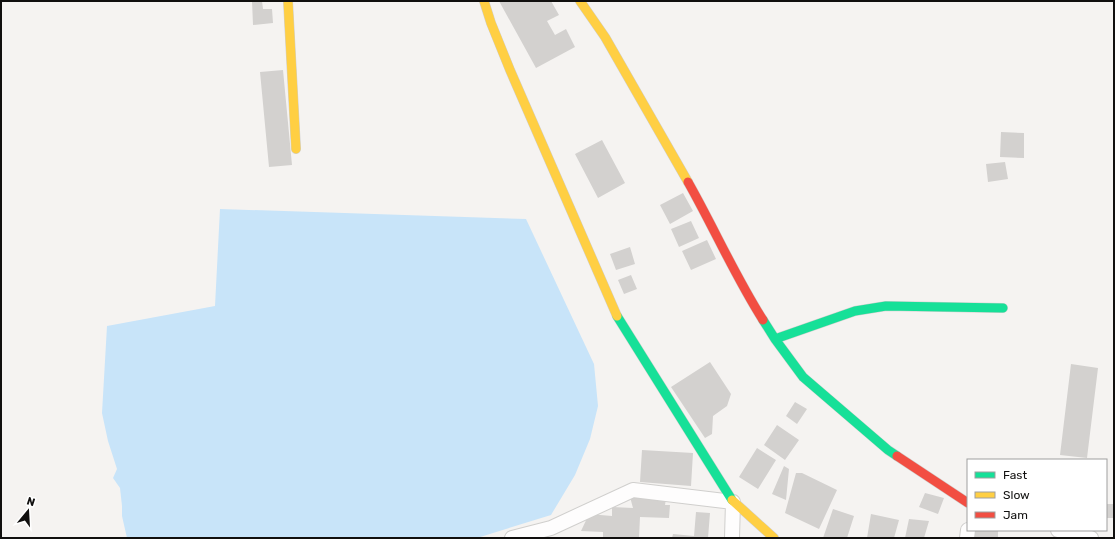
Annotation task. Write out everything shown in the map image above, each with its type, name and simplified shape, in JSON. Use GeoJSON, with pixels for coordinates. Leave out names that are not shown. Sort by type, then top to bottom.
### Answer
{"type":"FeatureCollection","features":[{"type":"Feature","properties":{"kind":"street"},"geometry":{"type":"LineString","coordinates":[[288,1],[296,149]]}},
{"type":"Feature","properties":{"kind":"street"},"geometry":{"type":"LineString","coordinates":[[484,1],[491,23],[510,70],[619,319],[733,502],[774,538]]}},
{"type":"Feature","properties":{"kind":"street"},"geometry":{"type":"LineString","coordinates":[[580,1],[605,37],[702,207],[747,294],[775,339],[804,377],[888,450],[967,501]]}},
{"type":"Feature","properties":{"kind":"street"},"geometry":{"type":"LineString","coordinates":[[775,339],[855,311],[886,306],[1004,308]]}},
{"type":"Feature","properties":{"kind":"street"},"geometry":{"type":"LineString","coordinates":[[512,538],[551,528],[633,490],[733,502]]}},
{"type":"Feature","properties":{"kind":"street"},"geometry":{"type":"LineString","coordinates":[[732,538],[733,502]]}},
{"type":"Feature","properties":{"kind":"street"},"geometry":{"type":"LineString","coordinates":[[1062,531],[1091,538]]}},
{"type":"Feature","properties":{"kind":"water"},"geometry":{"type":"Polygon","coordinates":[[[220,209],[526,219],[594,364],[598,406],[590,439],[575,475],[551,515],[477,538],[127,538],[122,516],[120,488],[113,478],[117,469],[108,441],[102,413],[107,326],[215,306],[220,209]]]}},
{"type":"Feature","properties":{"kind":"building"},"geometry":{"type":"Polygon","coordinates":[[[252,1],[262,1],[263,9],[272,9],[273,23],[253,25],[252,1]]]}},
{"type":"Feature","properties":{"kind":"building"},"geometry":{"type":"Polygon","coordinates":[[[499,1],[551,1],[559,15],[547,21],[555,35],[566,29],[575,47],[536,68],[499,1]]]}},
{"type":"Feature","properties":{"kind":"building"},"geometry":{"type":"Polygon","coordinates":[[[283,70],[292,165],[269,167],[260,72],[283,70]]]}},
{"type":"Feature","properties":{"kind":"building"},"geometry":{"type":"Polygon","coordinates":[[[1001,132],[1024,133],[1024,158],[1000,157],[1001,132]]]}},
{"type":"Feature","properties":{"kind":"building"},"geometry":{"type":"Polygon","coordinates":[[[602,140],[625,183],[598,198],[575,154],[602,140]]]}},
{"type":"Feature","properties":{"kind":"building"},"geometry":{"type":"Polygon","coordinates":[[[1005,162],[1008,179],[988,182],[986,164],[1005,162]]]}},
{"type":"Feature","properties":{"kind":"building"},"geometry":{"type":"Polygon","coordinates":[[[683,193],[693,211],[670,224],[660,205],[683,193]]]}},
{"type":"Feature","properties":{"kind":"building"},"geometry":{"type":"Polygon","coordinates":[[[691,221],[699,238],[679,247],[671,229],[691,221]]]}},
{"type":"Feature","properties":{"kind":"building"},"geometry":{"type":"Polygon","coordinates":[[[707,240],[716,259],[691,270],[682,251],[707,240]]]}},
{"type":"Feature","properties":{"kind":"building"},"geometry":{"type":"Polygon","coordinates":[[[630,247],[635,264],[616,270],[610,254],[630,247]]]}},
{"type":"Feature","properties":{"kind":"building"},"geometry":{"type":"Polygon","coordinates":[[[631,275],[637,289],[624,294],[618,280],[631,275]]]}},
{"type":"Feature","properties":{"kind":"building"},"geometry":{"type":"Polygon","coordinates":[[[710,362],[731,394],[727,406],[713,416],[712,434],[705,438],[671,387],[710,362]]]}},
{"type":"Feature","properties":{"kind":"building"},"geometry":{"type":"Polygon","coordinates":[[[1071,364],[1098,368],[1087,458],[1060,455],[1071,364]]]}},
{"type":"Feature","properties":{"kind":"building"},"geometry":{"type":"Polygon","coordinates":[[[795,402],[807,409],[797,424],[786,416],[795,402]]]}},
{"type":"Feature","properties":{"kind":"building"},"geometry":{"type":"Polygon","coordinates":[[[777,425],[799,440],[785,460],[764,445],[777,425]]]}},
{"type":"Feature","properties":{"kind":"building"},"geometry":{"type":"Polygon","coordinates":[[[757,448],[776,460],[758,489],[739,477],[757,448]]]}},
{"type":"Feature","properties":{"kind":"building"},"geometry":{"type":"Polygon","coordinates":[[[642,450],[693,453],[691,486],[640,482],[642,450]]]}},
{"type":"Feature","properties":{"kind":"building"},"geometry":{"type":"Polygon","coordinates":[[[784,466],[789,469],[786,500],[772,494],[784,466]]]}},
{"type":"Feature","properties":{"kind":"building"},"geometry":{"type":"Polygon","coordinates":[[[796,473],[802,473],[837,490],[819,529],[785,513],[796,473]]]}},
{"type":"Feature","properties":{"kind":"building"},"geometry":{"type":"Polygon","coordinates":[[[925,493],[944,498],[938,514],[919,507],[925,493]]]}},
{"type":"Feature","properties":{"kind":"building"},"geometry":{"type":"Polygon","coordinates":[[[630,497],[666,499],[665,505],[670,505],[669,518],[640,517],[639,538],[603,538],[603,532],[581,531],[589,514],[612,516],[612,507],[633,508],[630,497]]]}},
{"type":"Feature","properties":{"kind":"building"},"geometry":{"type":"Polygon","coordinates":[[[1107,504],[1114,504],[1114,518],[1107,518],[1107,504]]]}},
{"type":"Feature","properties":{"kind":"building"},"geometry":{"type":"Polygon","coordinates":[[[833,509],[854,516],[847,538],[823,538],[833,509]]]}},
{"type":"Feature","properties":{"kind":"building"},"geometry":{"type":"Polygon","coordinates":[[[696,512],[710,513],[708,538],[672,538],[673,534],[694,536],[696,512]]]}},
{"type":"Feature","properties":{"kind":"building"},"geometry":{"type":"Polygon","coordinates":[[[871,514],[899,520],[894,538],[867,538],[871,514]]]}},
{"type":"Feature","properties":{"kind":"building"},"geometry":{"type":"Polygon","coordinates":[[[909,519],[929,521],[924,538],[905,538],[909,519]]]}},
{"type":"Feature","properties":{"kind":"building"},"geometry":{"type":"Polygon","coordinates":[[[972,531],[998,531],[998,538],[971,538],[972,531]]]}},
{"type":"Feature","properties":{"kind":"traffic: fast"},"geometry":{"type":"LineString","coordinates":[[775,339],[855,311],[886,306],[1003,308]]}},
{"type":"Feature","properties":{"kind":"traffic: fast"},"geometry":{"type":"LineString","coordinates":[[617,316],[732,500]]}},
{"type":"Feature","properties":{"kind":"traffic: fast"},"geometry":{"type":"LineString","coordinates":[[763,320],[803,377],[897,456]]}},
{"type":"Feature","properties":{"kind":"traffic: slow"},"geometry":{"type":"LineString","coordinates":[[288,1],[296,149]]}},
{"type":"Feature","properties":{"kind":"traffic: slow"},"geometry":{"type":"LineString","coordinates":[[484,1],[491,23],[510,70],[617,316]]}},
{"type":"Feature","properties":{"kind":"traffic: slow"},"geometry":{"type":"LineString","coordinates":[[580,1],[605,37],[688,182]]}},
{"type":"Feature","properties":{"kind":"traffic: slow"},"geometry":{"type":"LineString","coordinates":[[732,500],[774,538]]}},
{"type":"Feature","properties":{"kind":"traffic: jam"},"geometry":{"type":"LineString","coordinates":[[688,182],[743,286],[763,320]]}},
{"type":"Feature","properties":{"kind":"traffic: jam"},"geometry":{"type":"LineString","coordinates":[[897,456],[967,502]]}}]}
